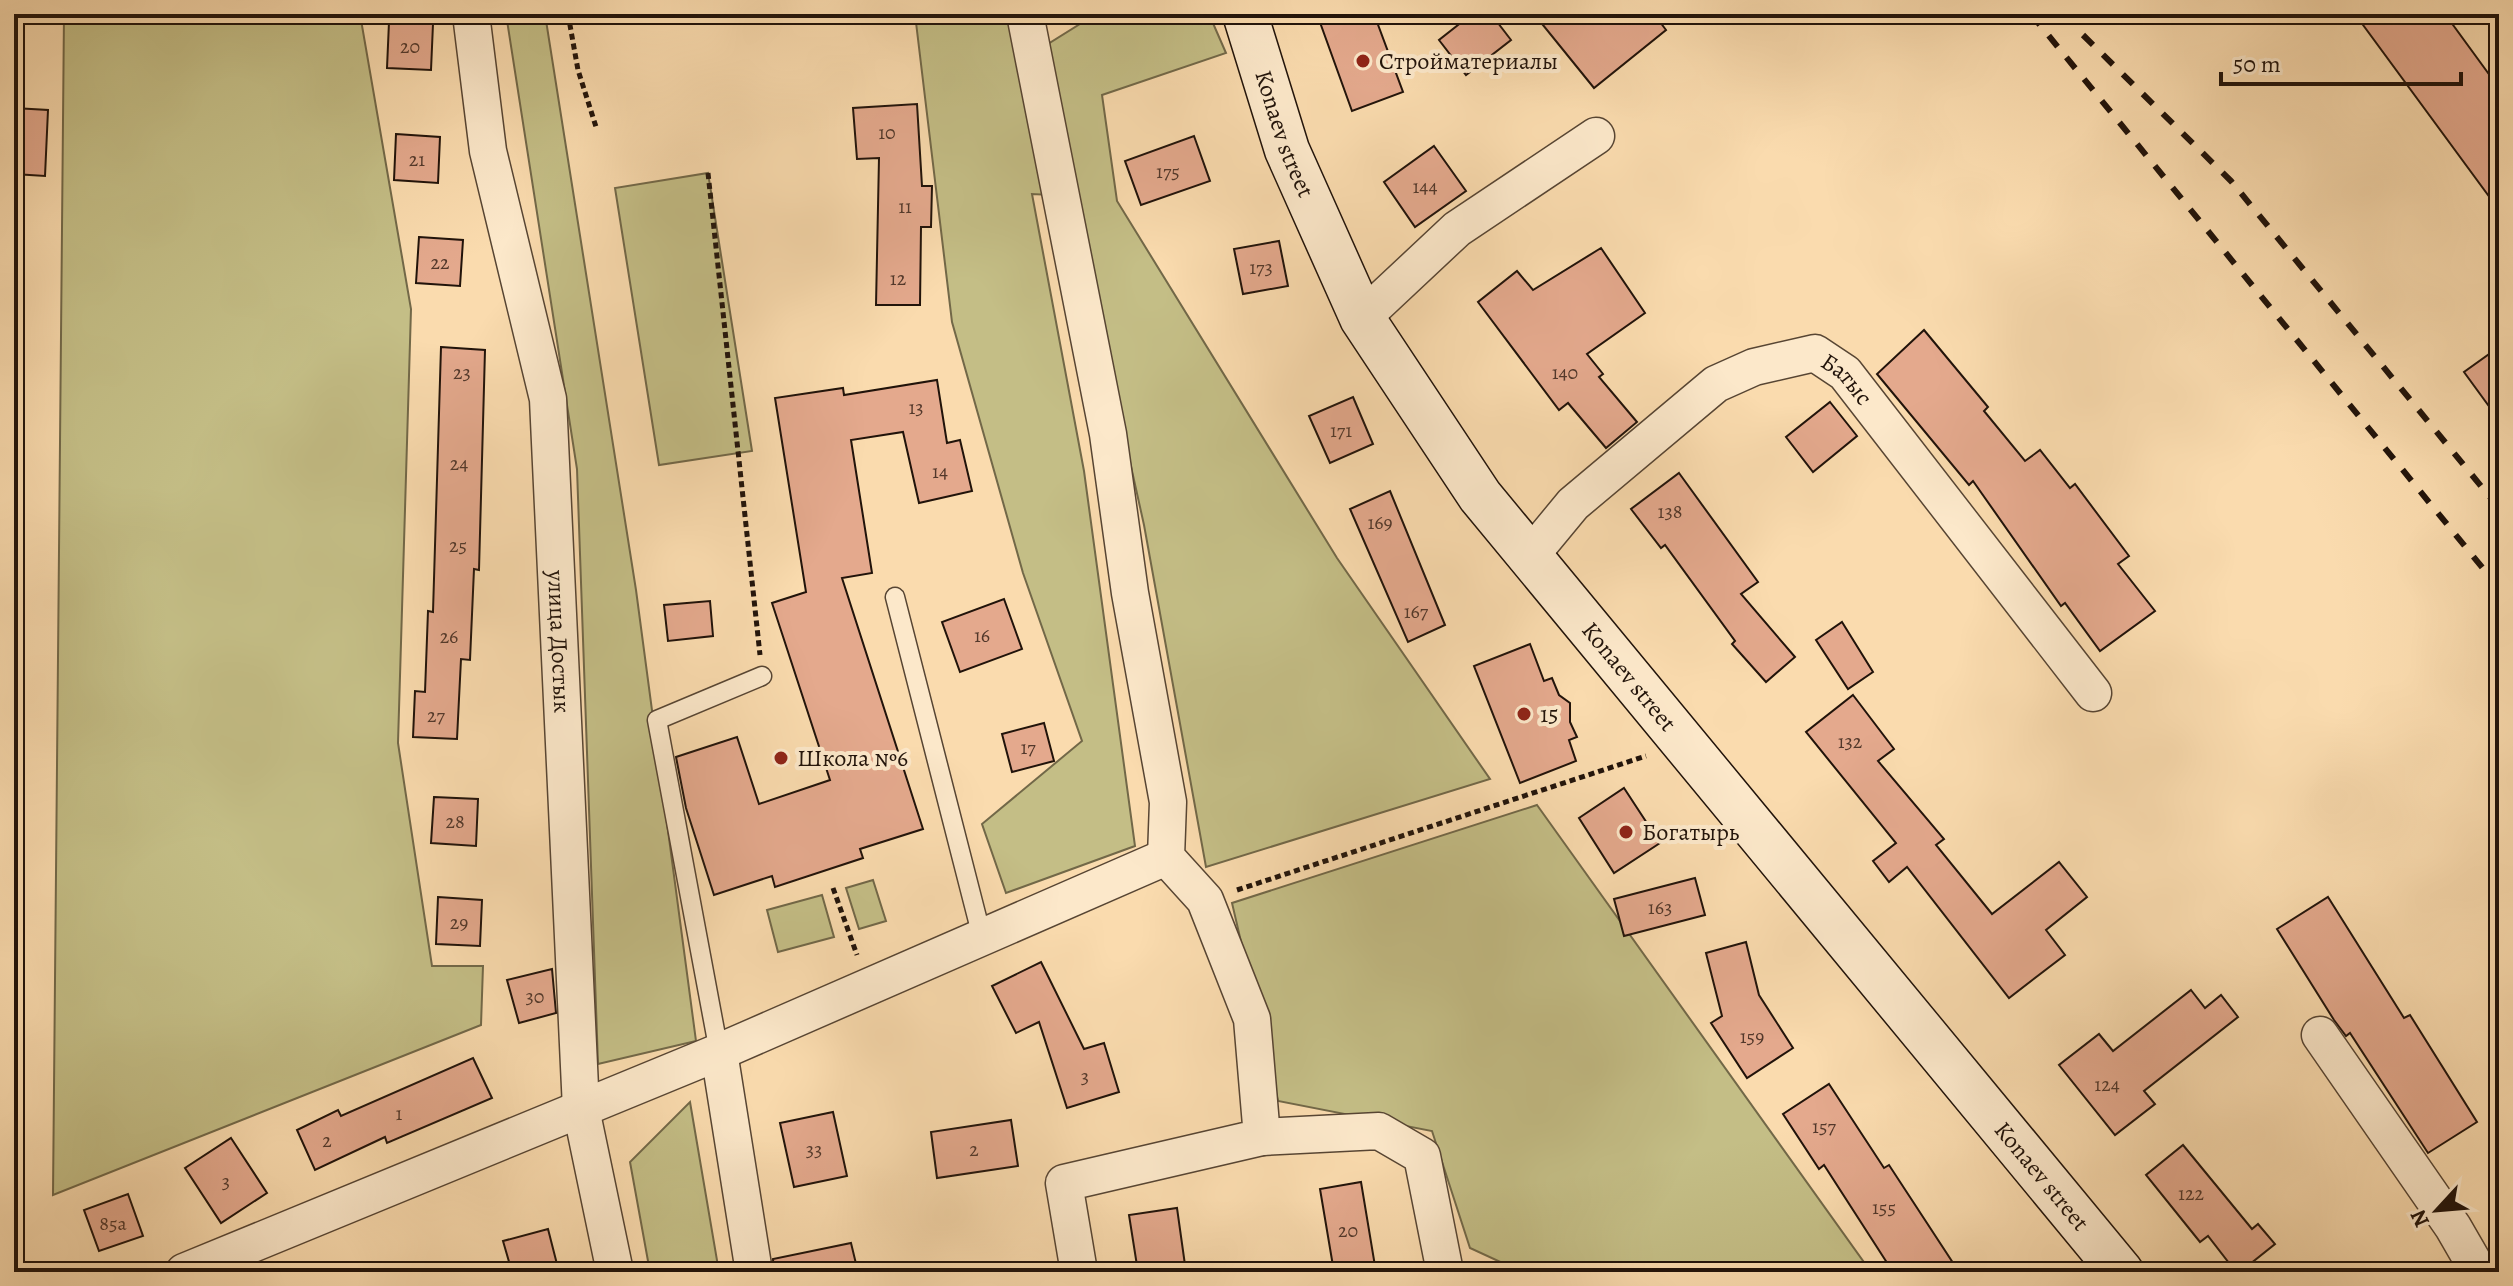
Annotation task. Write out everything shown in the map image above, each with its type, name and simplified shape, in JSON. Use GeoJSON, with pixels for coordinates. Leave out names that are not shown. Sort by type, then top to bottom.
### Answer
{"type":"FeatureCollection","features":[{"type":"Feature","properties":{"kind":"main road","name":"Konaev street"},"geometry":{"type":"LineString","coordinates":[[1245,14],[1287,150],[1362,318],[1480,496],[2121,1272]]}},
{"type":"Feature","properties":{"kind":"street","name":"улица Достык"},"geometry":{"type":"LineString","coordinates":[[471,14],[488,151],[548,399],[581,1109],[615,1272]]}},
{"type":"Feature","properties":{"kind":"street"},"geometry":{"type":"LineString","coordinates":[[1025,14],[1108,434],[1130,593],[1168,802],[1166,857],[1205,900],[1252,1019],[1262,1137]]}},
{"type":"Feature","properties":{"kind":"street"},"geometry":{"type":"LineString","coordinates":[[1362,318],[1457,229],[1596,136]]}},
{"type":"Feature","properties":{"kind":"street","name":"Батыс"},"geometry":{"type":"LineString","coordinates":[[1530,556],[1573,504],[1716,384],[1754,367],[1815,353],[1845,373],[2093,693]]}},
{"type":"Feature","properties":{"kind":"street"},"geometry":{"type":"LineString","coordinates":[[184,1272],[719,1052],[1166,857]]}},
{"type":"Feature","properties":{"kind":"street"},"geometry":{"type":"LineString","coordinates":[[2320,1035],[2453,1227],[2479,1272]]}},
{"type":"Feature","properties":{"kind":"street"},"geometry":{"type":"LineString","coordinates":[[719,1052],[754,1272]]}},
{"type":"Feature","properties":{"kind":"street"},"geometry":{"type":"LineString","coordinates":[[1079,1272],[1064,1183],[1262,1137],[1379,1131],[1422,1156],[1445,1272]]}},
{"type":"Feature","properties":{"kind":"lane"},"geometry":{"type":"LineString","coordinates":[[895,597],[982,937]]}},
{"type":"Feature","properties":{"kind":"lane"},"geometry":{"type":"LineString","coordinates":[[719,1052],[657,720],[762,676]]}},
{"type":"Feature","properties":{"kind":"path"},"geometry":{"type":"LineString","coordinates":[[568,14],[578,70],[597,130]]}},
{"type":"Feature","properties":{"kind":"path"},"geometry":{"type":"LineString","coordinates":[[708,173],[762,676]]}},
{"type":"Feature","properties":{"kind":"path"},"geometry":{"type":"LineString","coordinates":[[1205,900],[1685,743]]}},
{"type":"Feature","properties":{"kind":"path"},"geometry":{"type":"LineString","coordinates":[[833,888],[871,986]]}},
{"type":"Feature","properties":{"kind":"shaded area"},"geometry":{"type":"Polygon","coordinates":[[[64,14],[360,14],[411,309],[398,743],[432,966],[483,966],[481,1025],[53,1195],[64,14]]]}},
{"type":"Feature","properties":{"kind":"shaded area"},"geometry":{"type":"Polygon","coordinates":[[[506,14],[545,14],[636,590],[696,1041],[598,1064],[577,469],[506,14]]]}},
{"type":"Feature","properties":{"kind":"shaded area"},"geometry":{"type":"Polygon","coordinates":[[[915,14],[1028,14],[1043,47],[1096,14],[1209,14],[1226,53],[1102,95],[1117,201],[1337,558],[1490,779],[1206,867],[1144,525],[1071,196],[1032,194],[1084,471],[1135,846],[1006,893],[982,824],[1082,741],[1023,573],[952,322],[915,14]]]}},
{"type":"Feature","properties":{"kind":"shaded area"},"geometry":{"type":"Polygon","coordinates":[[[708,173],[752,451],[659,465],[615,188],[708,173]]]}},
{"type":"Feature","properties":{"kind":"shaded area"},"geometry":{"type":"Polygon","coordinates":[[[1537,805],[1871,1272],[1522,1272],[1470,1248],[1432,1131],[1278,1101],[1232,903],[1537,805]]]}},
{"type":"Feature","properties":{"kind":"shaded area"},"geometry":{"type":"Polygon","coordinates":[[[873,880],[886,921],[859,929],[846,888],[873,880]]]}},
{"type":"Feature","properties":{"kind":"shaded area"},"geometry":{"type":"Polygon","coordinates":[[[822,895],[834,937],[778,952],[767,910],[822,895]]]}},
{"type":"Feature","properties":{"kind":"shaded area"},"geometry":{"type":"Polygon","coordinates":[[[690,1102],[719,1272],[650,1272],[630,1162],[690,1102]]]}},
{"type":"Feature","properties":{"kind":"building","name":"Стройматериалы"},"geometry":{"type":"Polygon","coordinates":[[[1317,14],[1374,14],[1403,92],[1352,111],[1317,14]]]}},
{"type":"Feature","properties":{"kind":"building"},"geometry":{"type":"Polygon","coordinates":[[[1472,14],[1491,14],[1511,40],[1466,75],[1439,40],[1472,14]]]}},
{"type":"Feature","properties":{"kind":"building"},"geometry":{"type":"Polygon","coordinates":[[[1534,14],[1654,14],[1666,30],[1594,88],[1534,14]]]}},
{"type":"Feature","properties":{"kind":"building"},"geometry":{"type":"Polygon","coordinates":[[[2355,14],[2445,14],[2499,88],[2499,210],[2355,14]]]}},
{"type":"Feature","properties":{"kind":"building"},"geometry":{"type":"Polygon","coordinates":[[[389,22],[433,24],[431,70],[387,68],[389,22]]]}},
{"type":"Feature","properties":{"kind":"building"},"geometry":{"type":"Polygon","coordinates":[[[917,104],[922,186],[932,186],[931,227],[921,227],[920,305],[876,305],[879,158],[857,159],[853,108],[917,104]]]}},
{"type":"Feature","properties":{"kind":"building"},"geometry":{"type":"Polygon","coordinates":[[[14,108],[48,110],[45,176],[14,174],[14,108]]]}},
{"type":"Feature","properties":{"kind":"building"},"geometry":{"type":"Polygon","coordinates":[[[396,134],[440,137],[438,183],[394,180],[396,134]]]}},
{"type":"Feature","properties":{"kind":"building"},"geometry":{"type":"Polygon","coordinates":[[[1194,136],[1210,181],[1141,205],[1125,161],[1194,136]]]}},
{"type":"Feature","properties":{"kind":"building"},"geometry":{"type":"Polygon","coordinates":[[[1434,146],[1466,191],[1415,227],[1384,182],[1434,146]]]}},
{"type":"Feature","properties":{"kind":"building"},"geometry":{"type":"Polygon","coordinates":[[[419,237],[463,240],[460,286],[416,283],[419,237]]]}},
{"type":"Feature","properties":{"kind":"building"},"geometry":{"type":"Polygon","coordinates":[[[1279,241],[1288,286],[1243,294],[1234,249],[1279,241]]]}},
{"type":"Feature","properties":{"kind":"building"},"geometry":{"type":"Polygon","coordinates":[[[1601,248],[1645,313],[1587,354],[1603,374],[1599,377],[1637,422],[1606,448],[1568,403],[1559,410],[1478,302],[1517,271],[1533,290],[1601,248]]]}},
{"type":"Feature","properties":{"kind":"building"},"geometry":{"type":"Polygon","coordinates":[[[1924,330],[1988,407],[1984,411],[2025,461],[2040,450],[2070,488],[2075,484],[2129,556],[2118,564],[2155,611],[2100,651],[2065,603],[2061,606],[1973,481],[1969,485],[1877,374],[1924,330]]]}},
{"type":"Feature","properties":{"kind":"building"},"geometry":{"type":"Polygon","coordinates":[[[441,347],[485,350],[479,570],[474,569],[470,660],[461,659],[457,739],[413,737],[415,691],[425,692],[428,611],[433,612],[441,347]]]}},
{"type":"Feature","properties":{"kind":"building"},"geometry":{"type":"Polygon","coordinates":[[[2499,347],[2499,420],[2464,372],[2499,347]]]}},
{"type":"Feature","properties":{"kind":"building","name":"Школа №6"},"geometry":{"type":"Polygon","coordinates":[[[937,380],[947,443],[960,440],[972,491],[919,503],[903,432],[851,440],[872,573],[842,578],[923,829],[860,849],[863,858],[775,887],[772,876],[714,895],[686,808],[676,757],[737,737],[759,804],[830,780],[772,603],[806,592],[775,398],[843,388],[844,395],[937,380]]]}},
{"type":"Feature","properties":{"kind":"building"},"geometry":{"type":"Polygon","coordinates":[[[1353,397],[1373,444],[1330,463],[1309,416],[1353,397]]]}},
{"type":"Feature","properties":{"kind":"building"},"geometry":{"type":"Polygon","coordinates":[[[1830,402],[1857,436],[1813,472],[1786,437],[1830,402]]]}},
{"type":"Feature","properties":{"kind":"building"},"geometry":{"type":"Polygon","coordinates":[[[1679,473],[1758,582],[1741,594],[1795,657],[1766,682],[1732,644],[1735,641],[1665,545],[1661,548],[1631,509],[1679,473]]]}},
{"type":"Feature","properties":{"kind":"building"},"geometry":{"type":"Polygon","coordinates":[[[1390,491],[1445,625],[1408,642],[1350,509],[1390,491]]]}},
{"type":"Feature","properties":{"kind":"building"},"geometry":{"type":"Polygon","coordinates":[[[1004,599],[1022,649],[960,672],[942,622],[1004,599]]]}},
{"type":"Feature","properties":{"kind":"building"},"geometry":{"type":"Polygon","coordinates":[[[710,601],[713,636],[668,641],[664,605],[710,601]]]}},
{"type":"Feature","properties":{"kind":"building"},"geometry":{"type":"Polygon","coordinates":[[[1842,622],[1873,672],[1848,689],[1816,640],[1842,622]]]}},
{"type":"Feature","properties":{"kind":"building"},"geometry":{"type":"Polygon","coordinates":[[[1530,644],[1544,681],[1552,678],[1559,695],[1570,703],[1570,722],[1577,737],[1569,740],[1576,761],[1520,783],[1474,666],[1530,644]]]}},
{"type":"Feature","properties":{"kind":"building"},"geometry":{"type":"Polygon","coordinates":[[[1853,695],[1894,749],[1878,761],[1944,839],[1936,845],[1992,914],[2059,862],[2087,897],[2046,930],[2065,955],[2009,998],[1907,867],[1889,882],[1873,861],[1896,843],[1806,732],[1853,695]]]}},
{"type":"Feature","properties":{"kind":"building"},"geometry":{"type":"Polygon","coordinates":[[[1044,723],[1054,761],[1012,772],[1002,734],[1044,723]]]}},
{"type":"Feature","properties":{"kind":"building"},"geometry":{"type":"Polygon","coordinates":[[[1624,788],[1660,843],[1614,873],[1579,818],[1624,788]]]}},
{"type":"Feature","properties":{"kind":"building"},"geometry":{"type":"Polygon","coordinates":[[[434,797],[478,799],[476,846],[431,843],[434,797]]]}},
{"type":"Feature","properties":{"kind":"building"},"geometry":{"type":"Polygon","coordinates":[[[1695,878],[1705,915],[1624,936],[1614,899],[1695,878]]]}},
{"type":"Feature","properties":{"kind":"building"},"geometry":{"type":"Polygon","coordinates":[[[438,897],[482,900],[480,946],[436,944],[438,897]]]}},
{"type":"Feature","properties":{"kind":"building"},"geometry":{"type":"Polygon","coordinates":[[[2328,897],[2404,1018],[2410,1015],[2477,1122],[2428,1153],[2350,1033],[2346,1036],[2334,1020],[2277,929],[2328,897]]]}},
{"type":"Feature","properties":{"kind":"building"},"geometry":{"type":"Polygon","coordinates":[[[1746,942],[1759,995],[1793,1048],[1747,1078],[1711,1023],[1722,1016],[1706,953],[1746,942]]]}},
{"type":"Feature","properties":{"kind":"building"},"geometry":{"type":"Polygon","coordinates":[[[1041,962],[1084,1049],[1104,1043],[1119,1092],[1067,1108],[1039,1022],[1016,1033],[992,986],[1041,962]]]}},
{"type":"Feature","properties":{"kind":"building"},"geometry":{"type":"Polygon","coordinates":[[[552,969],[556,1013],[519,1023],[507,980],[552,969]]]}},
{"type":"Feature","properties":{"kind":"building"},"geometry":{"type":"Polygon","coordinates":[[[2191,990],[2205,1008],[2221,995],[2238,1017],[2144,1091],[2155,1104],[2115,1135],[2059,1065],[2099,1034],[2113,1051],[2191,990]]]}},
{"type":"Feature","properties":{"kind":"building"},"geometry":{"type":"Polygon","coordinates":[[[473,1058],[492,1098],[387,1143],[385,1137],[315,1170],[297,1130],[338,1110],[341,1116],[473,1058]]]}},
{"type":"Feature","properties":{"kind":"building"},"geometry":{"type":"Polygon","coordinates":[[[1829,1084],[1884,1168],[1889,1165],[1959,1272],[1893,1272],[1824,1165],[1819,1169],[1783,1114],[1829,1084]]]}},
{"type":"Feature","properties":{"kind":"building"},"geometry":{"type":"Polygon","coordinates":[[[833,1112],[847,1176],[794,1187],[780,1123],[833,1112]]]}},
{"type":"Feature","properties":{"kind":"building"},"geometry":{"type":"Polygon","coordinates":[[[1011,1120],[1018,1166],[937,1178],[931,1132],[1011,1120]]]}},
{"type":"Feature","properties":{"kind":"building"},"geometry":{"type":"Polygon","coordinates":[[[231,1138],[267,1193],[221,1223],[185,1168],[231,1138]]]}},
{"type":"Feature","properties":{"kind":"building"},"geometry":{"type":"Polygon","coordinates":[[[2183,1145],[2252,1229],[2258,1224],[2275,1244],[2240,1272],[2236,1272],[2208,1236],[2200,1242],[2146,1175],[2183,1145]]]}},
{"type":"Feature","properties":{"kind":"building"},"geometry":{"type":"Polygon","coordinates":[[[1361,1182],[1376,1272],[1334,1272],[1320,1189],[1361,1182]]]}},
{"type":"Feature","properties":{"kind":"building"},"geometry":{"type":"Polygon","coordinates":[[[128,1194],[143,1236],[99,1251],[84,1210],[128,1194]]]}},
{"type":"Feature","properties":{"kind":"building"},"geometry":{"type":"Polygon","coordinates":[[[1177,1208],[1186,1272],[1138,1272],[1129,1215],[1177,1208]]]}},
{"type":"Feature","properties":{"kind":"building"},"geometry":{"type":"Polygon","coordinates":[[[548,1229],[559,1272],[512,1272],[503,1241],[548,1229]]]}},
{"type":"Feature","properties":{"kind":"building"},"geometry":{"type":"Polygon","coordinates":[[[851,1243],[858,1272],[774,1272],[773,1259],[851,1243]]]}},
{"type":"Feature","properties":{"kind":"railway"},"geometry":{"type":"LineString","coordinates":[[2031,14],[2499,588]]}},
{"type":"Feature","properties":{"kind":"railway"},"geometry":{"type":"LineString","coordinates":[[2083,35],[2231,181],[2499,508]]}},
{"type":"Feature","properties":{"kind":"place","name":"Стройматериалы"},"geometry":{"type":"Point","coordinates":[1363,61]}},
{"type":"Feature","properties":{"kind":"place","name":"15"},"geometry":{"type":"Point","coordinates":[1524,714]}},
{"type":"Feature","properties":{"kind":"place","name":"Школа №6"},"geometry":{"type":"Point","coordinates":[781,758]}},
{"type":"Feature","properties":{"kind":"place","name":"Богатырь"},"geometry":{"type":"Point","coordinates":[1626,832]}}]}
